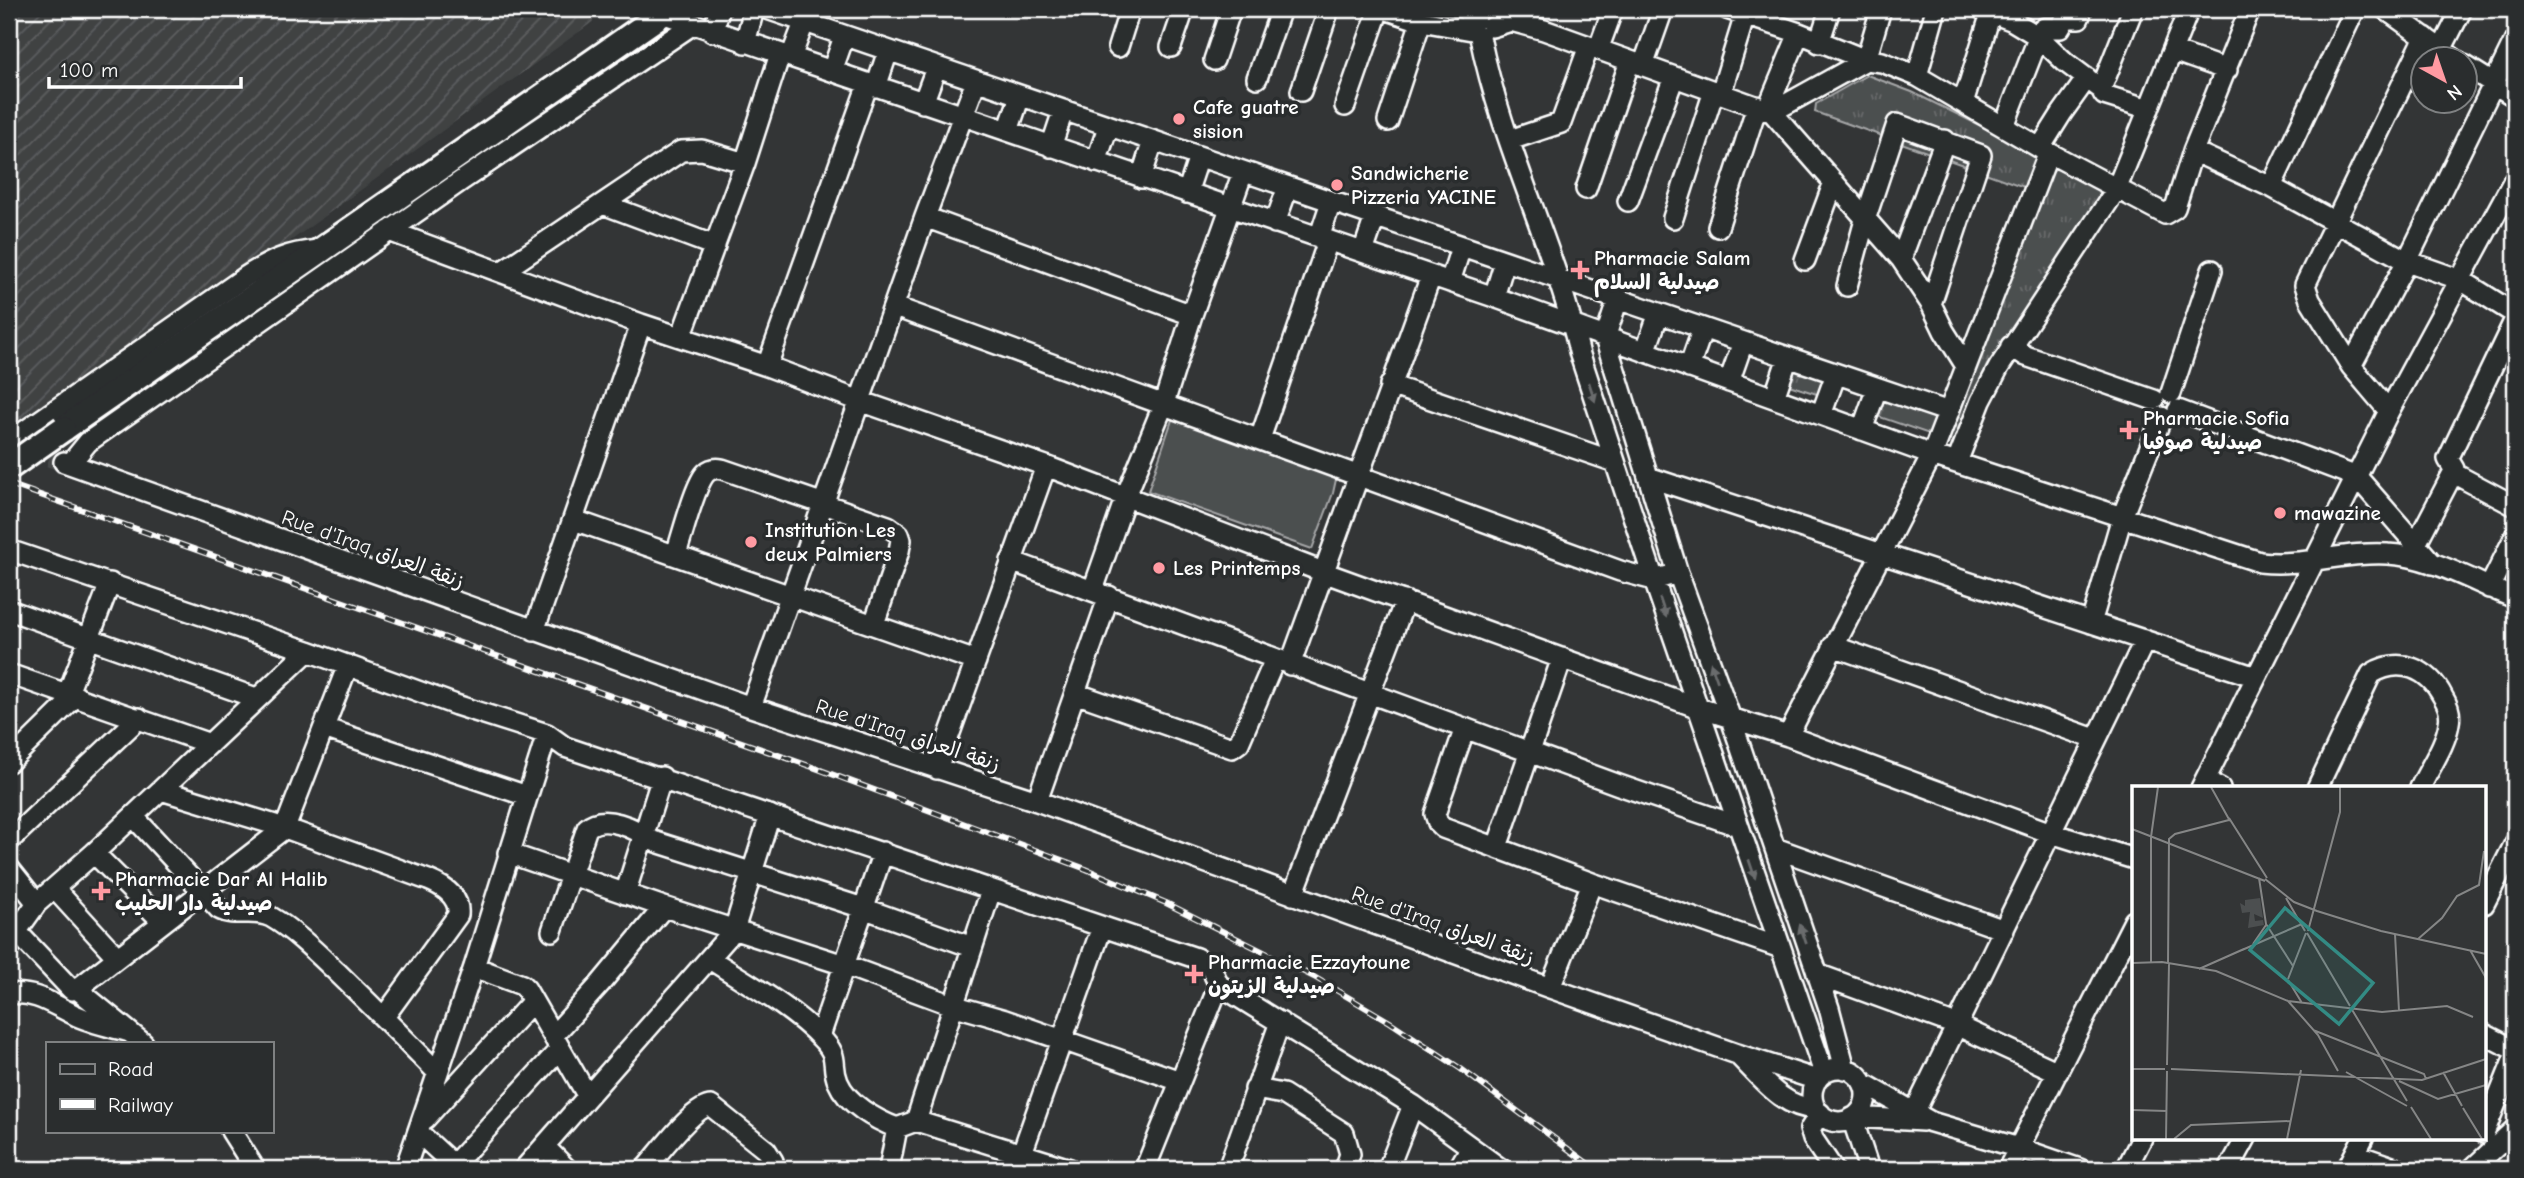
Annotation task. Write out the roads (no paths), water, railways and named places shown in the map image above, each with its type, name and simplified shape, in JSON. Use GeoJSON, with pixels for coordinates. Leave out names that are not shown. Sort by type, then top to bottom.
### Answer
{"type":"FeatureCollection","features":[{"type":"Feature","properties":{"kind":"main road"},"geometry":{"type":"LineString","coordinates":[[11,450],[63,429],[660,10]]}},
{"type":"Feature","properties":{"kind":"street"},"geometry":{"type":"LineString","coordinates":[[712,32],[720,9]]}},
{"type":"Feature","properties":{"kind":"street"},"geometry":{"type":"LineString","coordinates":[[745,43],[754,9]]}},
{"type":"Feature","properties":{"kind":"street"},"geometry":{"type":"LineString","coordinates":[[767,9],[1949,412]]}},
{"type":"Feature","properties":{"kind":"street"},"geometry":{"type":"LineString","coordinates":[[1118,47],[1130,9]]}},
{"type":"Feature","properties":{"kind":"street"},"geometry":{"type":"LineString","coordinates":[[1171,47],[1184,9]]}},
{"type":"Feature","properties":{"kind":"street"},"geometry":{"type":"LineString","coordinates":[[1214,60],[1231,9]]}},
{"type":"Feature","properties":{"kind":"street"},"geometry":{"type":"LineString","coordinates":[[1257,78],[1281,9]]}},
{"type":"Feature","properties":{"kind":"street"},"geometry":{"type":"LineString","coordinates":[[1301,91],[1329,9]]}},
{"type":"Feature","properties":{"kind":"street"},"geometry":{"type":"LineString","coordinates":[[1345,106],[1379,9]]}},
{"type":"Feature","properties":{"kind":"street"},"geometry":{"type":"LineString","coordinates":[[1385,9],[1421,21],[1477,25],[1512,15],[1593,48],[1766,109],[1900,258],[1931,304],[1966,366]]}},
{"type":"Feature","properties":{"kind":"street"},"geometry":{"type":"LineString","coordinates":[[1510,140],[1561,123],[1613,9]]}},
{"type":"Feature","properties":{"kind":"street"},"geometry":{"type":"LineString","coordinates":[[1586,189],[1636,63],[1663,9]]}},
{"type":"Feature","properties":{"kind":"street"},"geometry":{"type":"LineString","coordinates":[[1819,43],[1830,9]]}},
{"type":"Feature","properties":{"kind":"street"},"geometry":{"type":"LineString","coordinates":[[1766,109],[1866,60],[1881,9]]}},
{"type":"Feature","properties":{"kind":"street"},"geometry":{"type":"LineString","coordinates":[[1917,76],[1936,9]]}},
{"type":"Feature","properties":{"kind":"street"},"geometry":{"type":"LineString","coordinates":[[2004,126],[2044,29],[2060,29],[2066,18],[2079,18],[2082,9]]}},
{"type":"Feature","properties":{"kind":"street"},"geometry":{"type":"LineString","coordinates":[[1788,736],[1932,455],[2045,150],[2062,113],[2094,84],[2133,9]]}},
{"type":"Feature","properties":{"kind":"street"},"geometry":{"type":"LineString","coordinates":[[1957,462],[1981,401],[2011,346],[2116,190],[2189,9]]}},
{"type":"Feature","properties":{"kind":"street"},"geometry":{"type":"LineString","coordinates":[[1674,218],[1718,92],[1736,12],[1771,16],[1819,43],[1917,76],[2116,190],[2162,214],[2169,214],[2175,208],[2193,151],[2250,9]]}},
{"type":"Feature","properties":{"kind":"street"},"geometry":{"type":"LineString","coordinates":[[2271,187],[2355,9]]}},
{"type":"Feature","properties":{"kind":"street"},"geometry":{"type":"LineString","coordinates":[[2385,9],[2437,46]]}},
{"type":"Feature","properties":{"kind":"street"},"geometry":{"type":"LineString","coordinates":[[2452,46],[2462,9]]}},
{"type":"Feature","properties":{"kind":"street"},"geometry":{"type":"LineString","coordinates":[[660,10],[712,32],[1494,297],[1932,455],[2260,562],[2277,564],[2346,555],[2389,554],[2412,557],[2515,598]]}},
{"type":"Feature","properties":{"kind":"street"},"geometry":{"type":"LineString","coordinates":[[1963,103],[1986,11],[2011,20],[2039,37],[2105,95],[2148,109]]}},
{"type":"Feature","properties":{"kind":"street"},"geometry":{"type":"LineString","coordinates":[[1388,121],[1421,21]]}},
{"type":"Feature","properties":{"kind":"street"},"geometry":{"type":"LineString","coordinates":[[681,337],[786,56],[804,23]]}},
{"type":"Feature","properties":{"kind":"street"},"geometry":{"type":"LineString","coordinates":[[389,231],[692,25]]}},
{"type":"Feature","properties":{"kind":"street"},"geometry":{"type":"LineString","coordinates":[[1477,25],[1486,64],[1615,462],[1813,1045],[1821,1077]]}},
{"type":"Feature","properties":{"kind":"street"},"geometry":{"type":"LineString","coordinates":[[1718,226],[1799,33]]}},
{"type":"Feature","properties":{"kind":"street"},"geometry":{"type":"LineString","coordinates":[[832,71],[844,37]]}},
{"type":"Feature","properties":{"kind":"street"},"geometry":{"type":"LineString","coordinates":[[2389,411],[2351,366],[2305,290],[2305,285],[2425,37]]}},
{"type":"Feature","properties":{"kind":"street"},"geometry":{"type":"LineString","coordinates":[[2351,366],[2407,261],[2515,40]]}},
{"type":"Feature","properties":{"kind":"street"},"geometry":{"type":"LineString","coordinates":[[767,366],[872,85],[888,51]]}},
{"type":"Feature","properties":{"kind":"street"},"geometry":{"type":"LineString","coordinates":[[2173,51],[2227,70]]}},
{"type":"Feature","properties":{"kind":"street"},"geometry":{"type":"LineString","coordinates":[[923,103],[936,68]]}},
{"type":"Feature","properties":{"kind":"street"},"geometry":{"type":"LineString","coordinates":[[2478,74],[2515,97]]}},
{"type":"Feature","properties":{"kind":"street"},"geometry":{"type":"LineString","coordinates":[[1628,201],[1674,77]]}},
{"type":"Feature","properties":{"kind":"street"},"geometry":{"type":"LineString","coordinates":[[751,707],[976,81]]}},
{"type":"Feature","properties":{"kind":"street"},"geometry":{"type":"LineString","coordinates":[[1008,131],[1020,96]]}},
{"type":"Feature","properties":{"kind":"street"},"geometry":{"type":"LineString","coordinates":[[1051,147],[1063,111]]}},
{"type":"Feature","properties":{"kind":"street"},"geometry":{"type":"LineString","coordinates":[[1847,286],[1865,220],[1897,124],[1981,155],[1931,304]]}},
{"type":"Feature","properties":{"kind":"street"},"geometry":{"type":"LineString","coordinates":[[1096,162],[1108,127]]}},
{"type":"Feature","properties":{"kind":"street"},"geometry":{"type":"LineString","coordinates":[[1900,258],[1945,140]]}},
{"type":"Feature","properties":{"kind":"street"},"geometry":{"type":"LineString","coordinates":[[1141,178],[1153,141]]}},
{"type":"Feature","properties":{"kind":"street"},"geometry":{"type":"LineString","coordinates":[[501,272],[681,151],[702,150],[745,163]]}},
{"type":"Feature","properties":{"kind":"street"},"geometry":{"type":"LineString","coordinates":[[2193,151],[2271,187],[2407,261],[2461,280],[2515,314]]}},
{"type":"Feature","properties":{"kind":"street"},"geometry":{"type":"LineString","coordinates":[[1187,193],[1199,157]]}},
{"type":"Feature","properties":{"kind":"street"},"geometry":{"type":"LineString","coordinates":[[1037,801],[1075,693],[1126,496],[1164,403],[1243,172]]}},
{"type":"Feature","properties":{"kind":"street"},"geometry":{"type":"LineString","coordinates":[[2208,785],[2256,677],[2389,411],[2515,178]]}},
{"type":"Feature","properties":{"kind":"street"},"geometry":{"type":"LineString","coordinates":[[1805,260],[1834,182]]}},
{"type":"Feature","properties":{"kind":"street"},"geometry":{"type":"LineString","coordinates":[[1275,223],[1288,187]]}},
{"type":"Feature","properties":{"kind":"street"},"geometry":{"type":"LineString","coordinates":[[1261,439],[1324,239],[1331,202]]}},
{"type":"Feature","properties":{"kind":"street"},"geometry":{"type":"LineString","coordinates":[[603,204],[715,246]]}},
{"type":"Feature","properties":{"kind":"street"},"geometry":{"type":"LineString","coordinates":[[925,217],[1192,315]]}},
{"type":"Feature","properties":{"kind":"street"},"geometry":{"type":"LineString","coordinates":[[1363,252],[1375,217]]}},
{"type":"Feature","properties":{"kind":"street"},"geometry":{"type":"LineString","coordinates":[[389,231],[641,324],[1046,466],[1323,572],[1699,708],[1788,736],[2052,833],[2132,858]]}},
{"type":"Feature","properties":{"kind":"street","name":"Rue d'Iraq زنقة العراق"},"geometry":{"type":"LineString","coordinates":[[389,231],[88,442],[67,463],[751,707],[1037,801],[1737,1054],[1779,1068],[1821,1077]]}},
{"type":"Feature","properties":{"kind":"street"},"geometry":{"type":"LineString","coordinates":[[1450,282],[1461,247]]}},
{"type":"Feature","properties":{"kind":"street"},"geometry":{"type":"LineString","coordinates":[[11,450],[256,270],[276,258],[295,252],[318,250]]}},
{"type":"Feature","properties":{"kind":"street"},"geometry":{"type":"LineString","coordinates":[[1494,297],[1505,261]]}},
{"type":"Feature","properties":{"kind":"street"},"geometry":{"type":"LineString","coordinates":[[2091,623],[2122,517],[2166,405],[2212,270]]}},
{"type":"Feature","properties":{"kind":"street"},"geometry":{"type":"LineString","coordinates":[[1075,693],[1232,748],[1239,743],[1282,662],[1323,572],[1430,276]]}},
{"type":"Feature","properties":{"kind":"street"},"geometry":{"type":"LineString","coordinates":[[1618,299],[1605,338],[1678,573],[1818,974],[1844,1069]]}},
{"type":"Feature","properties":{"kind":"street"},"geometry":{"type":"LineString","coordinates":[[895,307],[1620,571],[1654,580],[1678,573]]}},
{"type":"Feature","properties":{"kind":"street"},"geometry":{"type":"LineString","coordinates":[[1645,352],[1659,313]]}},
{"type":"Feature","properties":{"kind":"street"},"geometry":{"type":"LineString","coordinates":[[2416,544],[2453,473],[2454,469],[2448,459],[2515,319]]}},
{"type":"Feature","properties":{"kind":"street"},"geometry":{"type":"LineString","coordinates":[[534,631],[641,324]]}},
{"type":"Feature","properties":{"kind":"street"},"geometry":{"type":"LineString","coordinates":[[1689,368],[1703,328]]}},
{"type":"Feature","properties":{"kind":"street"},"geometry":{"type":"LineString","coordinates":[[1729,382],[1743,342]]}},
{"type":"Feature","properties":{"kind":"street"},"geometry":{"type":"LineString","coordinates":[[2011,346],[2026,356],[2357,477],[2434,565]]}},
{"type":"Feature","properties":{"kind":"street"},"geometry":{"type":"LineString","coordinates":[[1774,398],[1788,357]]}},
{"type":"Feature","properties":{"kind":"street"},"geometry":{"type":"LineString","coordinates":[[1821,415],[1836,374]]}},
{"type":"Feature","properties":{"kind":"street"},"geometry":{"type":"LineString","coordinates":[[1390,385],[1615,462]]}},
{"type":"Feature","properties":{"kind":"street"},"geometry":{"type":"LineString","coordinates":[[1862,430],[1877,388]]}},
{"type":"Feature","properties":{"kind":"street"},"geometry":{"type":"LineString","coordinates":[[937,769],[1046,466]]}},
{"type":"Feature","properties":{"kind":"street"},"geometry":{"type":"LineString","coordinates":[[676,554],[700,485],[707,471],[715,468],[825,502],[888,526],[899,534],[899,551],[874,624]]}},
{"type":"Feature","properties":{"kind":"street"},"geometry":{"type":"LineString","coordinates":[[2453,473],[2515,506]]}},
{"type":"Feature","properties":{"kind":"street"},"geometry":{"type":"LineString","coordinates":[[1648,477],[2256,677]]}},
{"type":"Feature","properties":{"kind":"street"},"geometry":{"type":"LineString","coordinates":[[574,520],[976,661]]}},
{"type":"Feature","properties":{"kind":"street"},"geometry":{"type":"LineString","coordinates":[[2489,589],[2515,536]]}},
{"type":"Feature","properties":{"kind":"street"},"geometry":{"type":"LineString","coordinates":[[9,550],[547,734],[565,747],[1202,961],[1210,966],[1219,985],[1413,1105],[1501,1169]]}},
{"type":"Feature","properties":{"kind":"street"},"geometry":{"type":"LineString","coordinates":[[1011,561],[1738,826]]}},
{"type":"Feature","properties":{"kind":"street"},"geometry":{"type":"LineString","coordinates":[[9,762],[72,694],[110,583]]}},
{"type":"Feature","properties":{"kind":"street"},"geometry":{"type":"LineString","coordinates":[[1293,895],[1405,601]]}},
{"type":"Feature","properties":{"kind":"street"},"geometry":{"type":"LineString","coordinates":[[9,610],[256,698]]}},
{"type":"Feature","properties":{"kind":"street"},"geometry":{"type":"LineString","coordinates":[[1923,1118],[1956,1025],[2145,640]]}},
{"type":"Feature","properties":{"kind":"street"},"geometry":{"type":"LineString","coordinates":[[1833,646],[2095,739]]}},
{"type":"Feature","properties":{"kind":"street"},"geometry":{"type":"LineString","coordinates":[[308,651],[24,918],[13,937],[72,990],[77,989],[285,828],[348,665]]}},
{"type":"Feature","properties":{"kind":"street"},"geometry":{"type":"LineString","coordinates":[[1497,848],[1562,658]]}},
{"type":"Feature","properties":{"kind":"street"},"geometry":{"type":"LineString","coordinates":[[2318,786],[2371,674],[2396,667],[2407,667],[2425,673],[2441,692],[2449,712],[2450,723],[2421,786]]}},
{"type":"Feature","properties":{"kind":"street"},"geometry":{"type":"LineString","coordinates":[[10,676],[72,694],[210,744]]}},
{"type":"Feature","properties":{"kind":"street"},"geometry":{"type":"LineString","coordinates":[[9,841],[139,718]]}},
{"type":"Feature","properties":{"kind":"street"},"geometry":{"type":"LineString","coordinates":[[324,727],[527,796]]}},
{"type":"Feature","properties":{"kind":"street"},"geometry":{"type":"LineString","coordinates":[[1465,728],[1435,814],[1443,828],[1778,947]]}},
{"type":"Feature","properties":{"kind":"street"},"geometry":{"type":"LineString","coordinates":[[405,1169],[474,967],[547,734]]}},
{"type":"Feature","properties":{"kind":"street"},"geometry":{"type":"LineString","coordinates":[[625,894],[662,778]]}},
{"type":"Feature","properties":{"kind":"street"},"geometry":{"type":"LineString","coordinates":[[161,790],[285,828],[439,884],[452,895],[458,905],[458,915],[384,1017]]}},
{"type":"Feature","properties":{"kind":"street"},"geometry":{"type":"LineString","coordinates":[[524,1169],[734,930],[770,815]]}},
{"type":"Feature","properties":{"kind":"street"},"geometry":{"type":"LineString","coordinates":[[134,816],[205,891],[214,905],[224,912],[261,913],[270,917],[319,955],[437,1072]]}},
{"type":"Feature","properties":{"kind":"street"},"geometry":{"type":"LineString","coordinates":[[552,931],[584,834],[592,823],[613,822],[645,836],[650,841],[863,908],[972,947]]}},
{"type":"Feature","properties":{"kind":"street"},"geometry":{"type":"LineString","coordinates":[[2486,900],[2515,843]]}},
{"type":"Feature","properties":{"kind":"street"},"geometry":{"type":"LineString","coordinates":[[1775,848],[2004,930]]}},
{"type":"Feature","properties":{"kind":"street"},"geometry":{"type":"LineString","coordinates":[[820,1036],[883,852]]}},
{"type":"Feature","properties":{"kind":"street"},"geometry":{"type":"LineString","coordinates":[[94,853],[163,922]]}},
{"type":"Feature","properties":{"kind":"street"},"geometry":{"type":"LineString","coordinates":[[508,853],[844,965],[1180,1082]]}},
{"type":"Feature","properties":{"kind":"street"},"geometry":{"type":"LineString","coordinates":[[9,868],[37,903]]}},
{"type":"Feature","properties":{"kind":"street"},"geometry":{"type":"LineString","coordinates":[[1550,988],[1592,883]]}},
{"type":"Feature","properties":{"kind":"street"},"geometry":{"type":"LineString","coordinates":[[54,888],[116,957]]}},
{"type":"Feature","properties":{"kind":"street"},"geometry":{"type":"LineString","coordinates":[[889,1169],[953,1005],[991,890]]}},
{"type":"Feature","properties":{"kind":"street"},"geometry":{"type":"LineString","coordinates":[[419,1128],[454,1168],[664,907]]}},
{"type":"Feature","properties":{"kind":"street"},"geometry":{"type":"LineString","coordinates":[[1022,1153],[1102,927]]}},
{"type":"Feature","properties":{"kind":"street"},"geometry":{"type":"LineString","coordinates":[[2008,1169],[2057,1072],[2125,959],[2132,929]]}},
{"type":"Feature","properties":{"kind":"street"},"geometry":{"type":"LineString","coordinates":[[710,959],[760,991],[820,1036],[832,1050],[837,1080],[846,1094],[878,1120],[1022,1153],[1070,1169]]}},
{"type":"Feature","properties":{"kind":"street"},"geometry":{"type":"LineString","coordinates":[[474,967],[522,985],[587,1095]]}},
{"type":"Feature","properties":{"kind":"street"},"geometry":{"type":"LineString","coordinates":[[1818,974],[1956,1025],[2057,1072]]}},
{"type":"Feature","properties":{"kind":"street"},"geometry":{"type":"LineString","coordinates":[[1146,1169],[1219,985]]}},
{"type":"Feature","properties":{"kind":"street"},"geometry":{"type":"LineString","coordinates":[[77,989],[142,1042]]}},
{"type":"Feature","properties":{"kind":"street"},"geometry":{"type":"LineString","coordinates":[[9,994],[41,996],[95,1024],[126,1031]]}},
{"type":"Feature","properties":{"kind":"street"},"geometry":{"type":"LineString","coordinates":[[419,1128],[533,1001]]}},
{"type":"Feature","properties":{"kind":"street"},"geometry":{"type":"LineString","coordinates":[[1228,1169],[1280,1022]]}},
{"type":"Feature","properties":{"kind":"street"},"geometry":{"type":"LineString","coordinates":[[2486,1035],[2515,1050]]}},
{"type":"Feature","properties":{"kind":"street"},"geometry":{"type":"LineString","coordinates":[[1779,1068],[1805,1059],[1813,1045]]}},
{"type":"Feature","properties":{"kind":"street","name":"Rue d'Iraq زنقة العراق"},"geometry":{"type":"LineString","coordinates":[[1737,1054],[1782,1098],[1796,1106],[1818,1111]]}},
{"type":"Feature","properties":{"kind":"street"},"geometry":{"type":"LineString","coordinates":[[2486,1128],[2515,1056]]}},
{"type":"Feature","properties":{"kind":"street"},"geometry":{"type":"LineString","coordinates":[[1923,1118],[1853,1118],[1835,1121],[1818,1111],[1812,1092],[1821,1077],[1834,1069],[1844,1069],[1923,1118],[2080,1169]]}},
{"type":"Feature","properties":{"kind":"street"},"geometry":{"type":"LineString","coordinates":[[1853,1118],[1864,1104],[1866,1093],[1863,1083]]}},
{"type":"Feature","properties":{"kind":"street"},"geometry":{"type":"LineString","coordinates":[[1255,1089],[1283,1094],[1344,1133],[1350,1154],[1345,1169]]}},
{"type":"Feature","properties":{"kind":"street"},"geometry":{"type":"LineString","coordinates":[[1782,1098],[1833,1169]]}},
{"type":"Feature","properties":{"kind":"street"},"geometry":{"type":"LineString","coordinates":[[1388,1169],[1413,1105]]}},
{"type":"Feature","properties":{"kind":"street"},"geometry":{"type":"LineString","coordinates":[[645,1169],[695,1114],[706,1106],[711,1106],[766,1150],[773,1161],[770,1169]]}},
{"type":"Feature","properties":{"kind":"street"},"geometry":{"type":"LineString","coordinates":[[1812,1139],[1810,1129],[1818,1111]]}},
{"type":"Feature","properties":{"kind":"street"},"geometry":{"type":"LineString","coordinates":[[1853,1118],[1866,1160]]}},
{"type":"Feature","properties":{"kind":"street"},"geometry":{"type":"LineString","coordinates":[[1866,1160],[1871,1132],[1892,1119]]}},
{"type":"Feature","properties":{"kind":"street"},"geometry":{"type":"LineString","coordinates":[[2472,1169],[2515,1129]]}},
{"type":"Feature","properties":{"kind":"street"},"geometry":{"type":"LineString","coordinates":[[231,1132],[255,1169]]}},
{"type":"Feature","properties":{"kind":"street"},"geometry":{"type":"LineString","coordinates":[[2126,1169],[2141,1140]]}},
{"type":"Feature","properties":{"kind":"street"},"geometry":{"type":"LineString","coordinates":[[2229,1169],[2245,1140]]}},
{"type":"Feature","properties":{"kind":"street"},"geometry":{"type":"LineString","coordinates":[[2472,1169],[2481,1140]]}},
{"type":"Feature","properties":{"kind":"street"},"geometry":{"type":"LineString","coordinates":[[544,1146],[567,1169]]}},
{"type":"Feature","properties":{"kind":"street"},"geometry":{"type":"LineString","coordinates":[[1458,1169],[1471,1147]]}},
{"type":"Feature","properties":{"kind":"street"},"geometry":{"type":"LineString","coordinates":[[2355,1153],[2398,1169]]}},
{"type":"Feature","properties":{"kind":"tunnel"},"geometry":{"type":"LineString","coordinates":[[22,448],[64,462]]}},
{"type":"Feature","properties":{"kind":"railway"},"geometry":{"type":"LineString","coordinates":[[9,484],[818,769],[1086,869],[1166,903],[1314,977],[1390,1022],[1461,1069],[1595,1169]]}},
{"type":"Feature","properties":{"kind":"place","name":"Cafe guatre sision"},"geometry":{"type":"Point","coordinates":[1179,119]}},
{"type":"Feature","properties":{"kind":"place","name":"Sandwicherie Pizzeria YACINE"},"geometry":{"type":"Point","coordinates":[1337,185]}},
{"type":"Feature","properties":{"kind":"place","name":"Pharmacie Salam صيدلية السلام"},"geometry":{"type":"Point","coordinates":[1580,270]}},
{"type":"Feature","properties":{"kind":"place","name":"Pharmacie Sofia صيدلية صوفيا"},"geometry":{"type":"Point","coordinates":[2129,430]}},
{"type":"Feature","properties":{"kind":"place","name":"mawazine"},"geometry":{"type":"Point","coordinates":[2280,513]}},
{"type":"Feature","properties":{"kind":"place","name":"Institution Les deux Palmiers"},"geometry":{"type":"Point","coordinates":[751,542]}},
{"type":"Feature","properties":{"kind":"place","name":"Les Printemps"},"geometry":{"type":"Point","coordinates":[1159,568]}},
{"type":"Feature","properties":{"kind":"place","name":"Pharmacie Dar Al Halib صيدلية دار الحليب"},"geometry":{"type":"Point","coordinates":[101,891]}},
{"type":"Feature","properties":{"kind":"place","name":"Pharmacie Ezzaytoune صيدلية الزيتون"},"geometry":{"type":"Point","coordinates":[1194,974]}}]}
